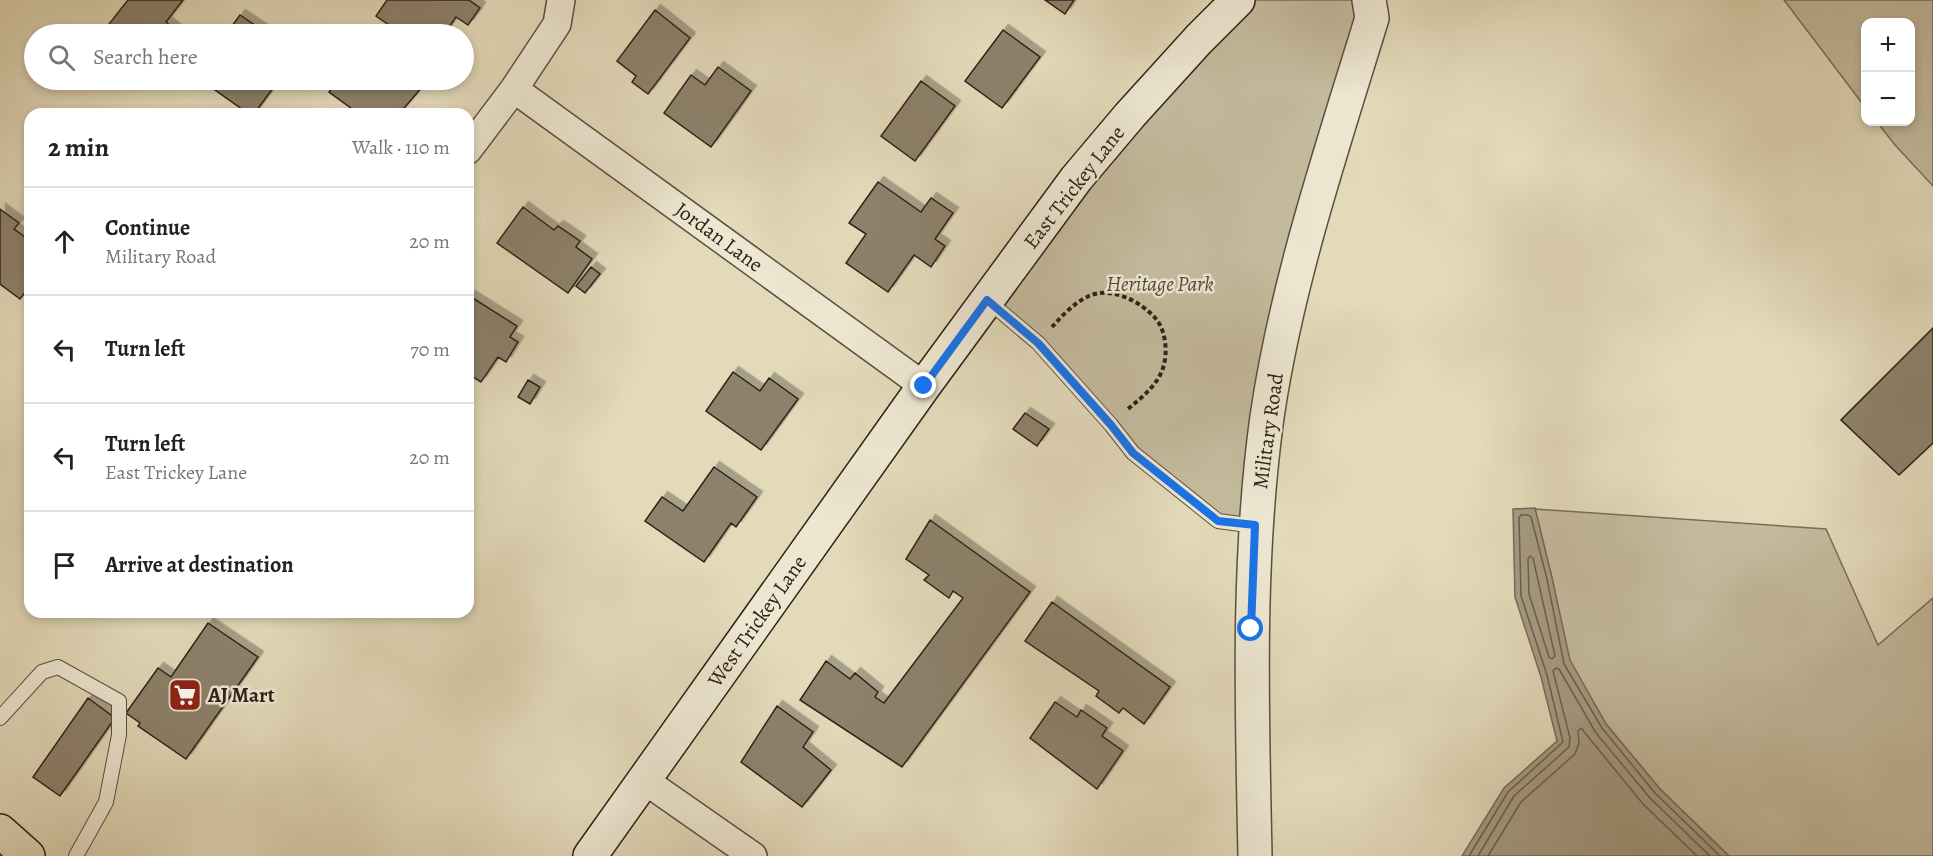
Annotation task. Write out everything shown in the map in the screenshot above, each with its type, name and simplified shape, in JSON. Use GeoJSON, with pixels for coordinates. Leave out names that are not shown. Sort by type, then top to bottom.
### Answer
{"type":"FeatureCollection","features":[{"type":"Feature","properties":{"kind":"main road","name":"East Trickey Lane"},"geometry":{"type":"LineString","coordinates":[[924,386],[1076,179],[1153,89],[1238,0]]}},
{"type":"Feature","properties":{"kind":"main road","name":"Military Road"},"geometry":{"type":"LineString","coordinates":[[1255,856],[1251,629],[1255,525],[1268,416],[1287,312],[1367,6]]}},
{"type":"Feature","properties":{"kind":"main road","name":"West Trickey Lane"},"geometry":{"type":"LineString","coordinates":[[590,856],[924,386]]}},
{"type":"Feature","properties":{"kind":"main road"},"geometry":{"type":"LineString","coordinates":[[0,831],[28,856]]}},
{"type":"Feature","properties":{"kind":"street"},"geometry":{"type":"LineString","coordinates":[[474,142],[557,24],[561,0]]}},
{"type":"Feature","properties":{"kind":"street","name":"Jordan Lane"},"geometry":{"type":"LineString","coordinates":[[513,89],[924,386]]}},
{"type":"Feature","properties":{"kind":"street"},"geometry":{"type":"LineString","coordinates":[[644,780],[753,856]]}},
{"type":"Feature","properties":{"kind":"lane"},"geometry":{"type":"LineString","coordinates":[[987,300],[1038,343],[1133,453],[1218,521],[1255,525]]}},
{"type":"Feature","properties":{"kind":"lane"},"geometry":{"type":"LineString","coordinates":[[0,718],[42,672],[58,667],[119,701],[119,735],[106,802],[76,856]]}},
{"type":"Feature","properties":{"kind":"path"},"geometry":{"type":"LineString","coordinates":[[1038,343],[1072,307],[1087,296],[1103,292],[1121,296],[1139,305],[1156,320],[1165,336],[1164,366],[1154,386],[1111,425]]}},
{"type":"Feature","properties":{"kind":"green space","name":"Heritage Park"},"geometry":{"type":"Polygon","coordinates":[[[1238,0],[1359,0],[1372,18],[1314,207],[1255,526],[1218,521],[1111,425],[987,300],[1238,0]]]}},
{"type":"Feature","properties":{"kind":"green space"},"geometry":{"type":"Polygon","coordinates":[[[1784,0],[1933,0],[1933,186],[1880,126],[1915,126],[1915,18],[1861,18],[1861,102],[1784,0]]]}},
{"type":"Feature","properties":{"kind":"green space"},"geometry":{"type":"Polygon","coordinates":[[[1535,509],[1826,529],[1878,645],[1933,598],[1933,856],[1729,856],[1660,789],[1606,724],[1569,660],[1535,509]]]}},
{"type":"Feature","properties":{"kind":"water"},"geometry":{"type":"Polygon","coordinates":[[[1535,508],[1570,660],[1606,724],[1660,789],[1729,856],[1462,856],[1504,788],[1557,741],[1541,677],[1515,597],[1513,509],[1535,508]]]}},
{"type":"Feature","properties":{"kind":"building"},"geometry":{"type":"Polygon","coordinates":[[[128,0],[183,0],[166,22],[168,24],[109,24],[128,0]]]}},
{"type":"Feature","properties":{"kind":"building"},"geometry":{"type":"Polygon","coordinates":[[[387,0],[469,0],[480,8],[469,24],[456,17],[451,24],[388,24],[376,16],[387,0]]]}},
{"type":"Feature","properties":{"kind":"building"},"geometry":{"type":"Polygon","coordinates":[[[1045,0],[1074,0],[1065,14],[1045,0]]]}},
{"type":"Feature","properties":{"kind":"building"},"geometry":{"type":"Polygon","coordinates":[[[655,10],[690,38],[648,94],[632,82],[636,76],[617,61],[655,10]]]}},
{"type":"Feature","properties":{"kind":"building"},"geometry":{"type":"Polygon","coordinates":[[[240,15],[253,24],[233,24],[240,15]]]}},
{"type":"Feature","properties":{"kind":"building"},"geometry":{"type":"Polygon","coordinates":[[[1003,30],[1040,57],[1002,108],[965,81],[1003,30]]]}},
{"type":"Feature","properties":{"kind":"building"},"geometry":{"type":"Polygon","coordinates":[[[718,67],[751,91],[711,147],[664,113],[691,75],[705,85],[718,67]]]}},
{"type":"Feature","properties":{"kind":"building"},"geometry":{"type":"Polygon","coordinates":[[[921,81],[955,106],[915,161],[881,136],[921,81]]]}},
{"type":"Feature","properties":{"kind":"building"},"geometry":{"type":"Polygon","coordinates":[[[215,90],[272,90],[258,108],[240,108],[215,90]]]}},
{"type":"Feature","properties":{"kind":"building"},"geometry":{"type":"Polygon","coordinates":[[[330,90],[420,90],[404,108],[351,108],[329,92],[330,90]]]}},
{"type":"Feature","properties":{"kind":"building"},"geometry":{"type":"Polygon","coordinates":[[[878,182],[921,212],[931,198],[953,213],[935,239],[945,246],[931,267],[914,255],[888,292],[846,263],[866,234],[849,223],[878,182]]]}},
{"type":"Feature","properties":{"kind":"building"},"geometry":{"type":"Polygon","coordinates":[[[523,207],[554,230],[558,226],[580,241],[576,247],[592,259],[568,293],[497,243],[523,207]]]}},
{"type":"Feature","properties":{"kind":"building"},"geometry":{"type":"Polygon","coordinates":[[[0,209],[19,223],[14,229],[24,236],[24,294],[20,299],[0,284],[0,209]]]}},
{"type":"Feature","properties":{"kind":"building"},"geometry":{"type":"Polygon","coordinates":[[[591,267],[600,274],[585,293],[576,286],[591,267]]]}},
{"type":"Feature","properties":{"kind":"building"},"geometry":{"type":"Polygon","coordinates":[[[474,299],[517,326],[510,337],[518,342],[506,362],[498,357],[481,382],[474,378],[474,299]]]}},
{"type":"Feature","properties":{"kind":"building"},"geometry":{"type":"Polygon","coordinates":[[[1933,328],[1933,443],[1899,475],[1841,420],[1933,328]]]}},
{"type":"Feature","properties":{"kind":"building"},"geometry":{"type":"Polygon","coordinates":[[[733,372],[760,391],[769,378],[798,399],[761,450],[706,411],[733,372]]]}},
{"type":"Feature","properties":{"kind":"building"},"geometry":{"type":"Polygon","coordinates":[[[528,380],[540,387],[530,404],[518,397],[528,380]]]}},
{"type":"Feature","properties":{"kind":"building"},"geometry":{"type":"Polygon","coordinates":[[[1025,413],[1049,429],[1037,446],[1013,429],[1025,413]]]}},
{"type":"Feature","properties":{"kind":"building"},"geometry":{"type":"Polygon","coordinates":[[[714,467],[757,497],[736,527],[731,523],[704,562],[645,521],[662,497],[683,511],[714,467]]]}},
{"type":"Feature","properties":{"kind":"building"},"geometry":{"type":"Polygon","coordinates":[[[930,520],[1030,592],[902,767],[800,700],[826,661],[850,679],[855,673],[878,692],[875,697],[884,703],[963,598],[953,591],[949,598],[924,580],[929,575],[906,559],[930,520]]]}},
{"type":"Feature","properties":{"kind":"building"},"geometry":{"type":"Polygon","coordinates":[[[1052,602],[1170,687],[1144,724],[1123,708],[1119,713],[1096,696],[1099,691],[1025,641],[1052,602]]]}},
{"type":"Feature","properties":{"kind":"building","name":"AJ Mart"},"geometry":{"type":"Polygon","coordinates":[[[208,623],[258,657],[186,759],[138,726],[140,723],[126,713],[158,668],[171,677],[208,623]]]}},
{"type":"Feature","properties":{"kind":"building"},"geometry":{"type":"Polygon","coordinates":[[[88,698],[115,718],[60,796],[33,777],[88,698]]]}},
{"type":"Feature","properties":{"kind":"building"},"geometry":{"type":"Polygon","coordinates":[[[1055,702],[1077,717],[1081,710],[1107,728],[1102,736],[1123,751],[1097,789],[1030,738],[1055,702]]]}},
{"type":"Feature","properties":{"kind":"building"},"geometry":{"type":"Polygon","coordinates":[[[777,706],[813,732],[803,747],[831,770],[802,807],[741,762],[777,706]]]}},
{"type":"Feature","properties":{"kind":"place","name":"AJ Mart"},"geometry":{"type":"Point","coordinates":[185,695]}},
{"type":"Feature","properties":{"kind":"route"},"geometry":{"type":"LineString","coordinates":[[924,386],[987,300],[1038,343],[1133,453],[1218,521],[1255,525],[1251,629]]}}]}
